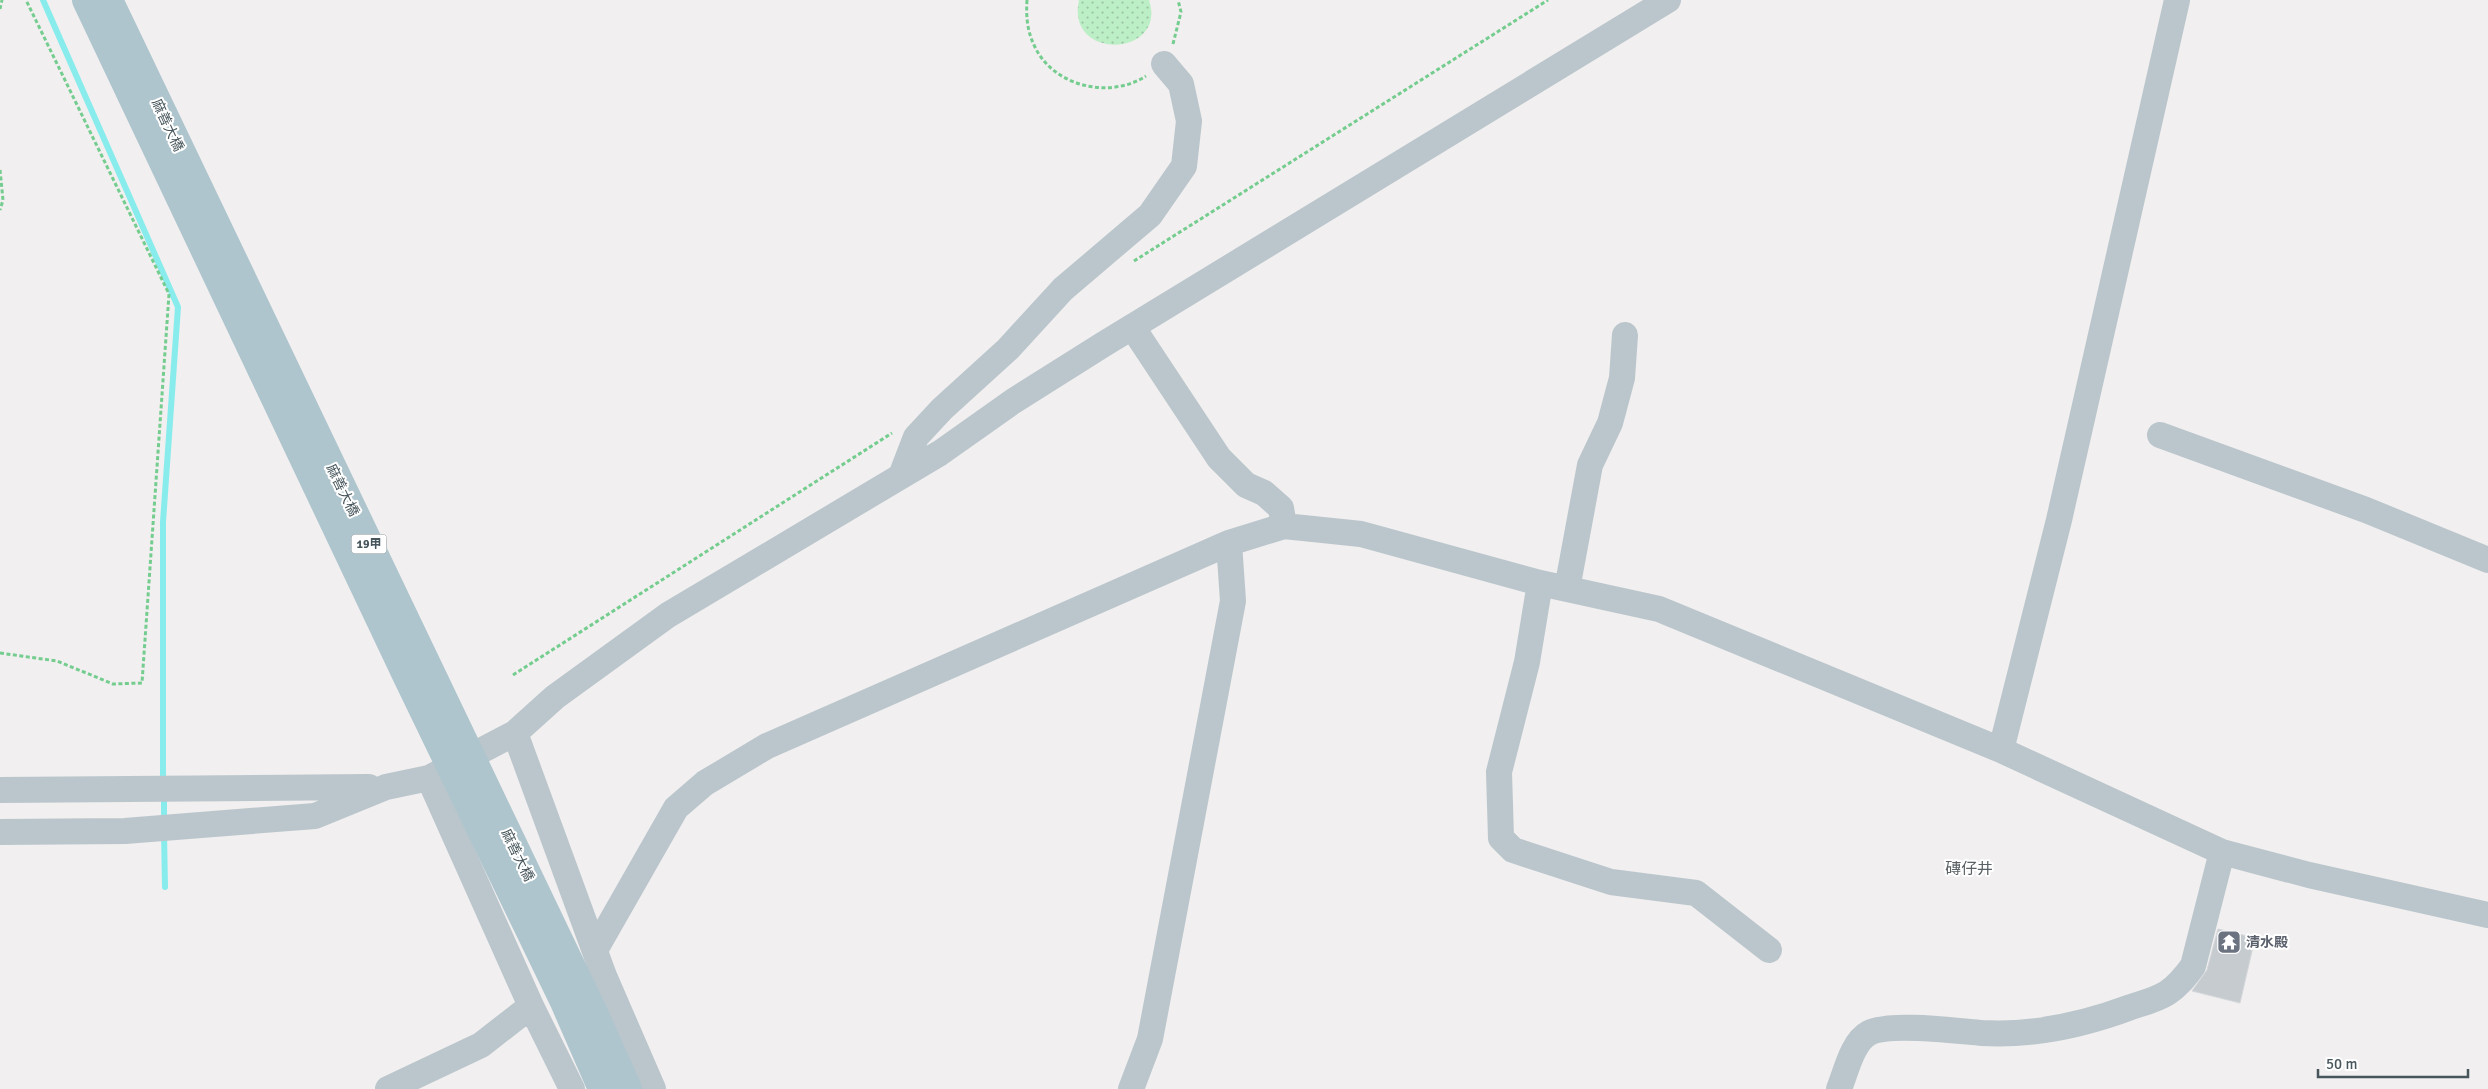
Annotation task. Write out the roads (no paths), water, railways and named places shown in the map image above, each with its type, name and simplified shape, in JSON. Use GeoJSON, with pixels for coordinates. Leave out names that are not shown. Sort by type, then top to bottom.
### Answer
{"type":"FeatureCollection","features":[{"type":"Feature","properties":{"kind":"main road","name":"麻善大橋"},"geometry":{"type":"LineString","coordinates":[[86,0],[398,659],[564,1002],[602,1089]]}},
{"type":"Feature","properties":{"kind":"main road","name":"麻善大橋"},"geometry":{"type":"LineString","coordinates":[[109,0],[192,177],[590,1004],[628,1089]]}},
{"type":"Feature","properties":{"kind":"street"},"geometry":{"type":"LineString","coordinates":[[0,832],[125,831],[314,816],[386,787],[429,778],[515,733],[555,697],[668,616],[940,453],[1012,402],[1668,0]]}},
{"type":"Feature","properties":{"kind":"street"},"geometry":{"type":"LineString","coordinates":[[2001,750],[2059,520],[2177,0]]}},
{"type":"Feature","properties":{"kind":"street"},"geometry":{"type":"LineString","coordinates":[[901,476],[916,437],[942,409],[1008,349],[1063,289],[1150,215],[1184,166],[1189,120],[1181,84],[1164,64]]}},
{"type":"Feature","properties":{"kind":"street"},"geometry":{"type":"LineString","coordinates":[[1133,328],[1219,458],[1246,486],[1264,494],[1281,508],[1284,526]]}},
{"type":"Feature","properties":{"kind":"street"},"geometry":{"type":"LineString","coordinates":[[1567,589],[1590,465],[1610,423],[1622,378],[1625,336]]}},
{"type":"Feature","properties":{"kind":"street"},"geometry":{"type":"LineString","coordinates":[[2160,435],[2366,510],[2488,560]]}},
{"type":"Feature","properties":{"kind":"street"},"geometry":{"type":"LineString","coordinates":[[595,950],[676,808],[705,783],[767,746],[1229,543],[1284,526],[1361,534],[1540,583],[1659,609],[2001,750],[2222,852],[2309,875],[2488,915]]}},
{"type":"Feature","properties":{"kind":"street"},"geometry":{"type":"LineString","coordinates":[[1131,1089],[1150,1039],[1233,601],[1229,543]]}},
{"type":"Feature","properties":{"kind":"street"},"geometry":{"type":"LineString","coordinates":[[1540,583],[1527,662],[1499,772],[1501,838],[1514,850],[1612,882],[1696,894],[1769,950]]}},
{"type":"Feature","properties":{"kind":"street"},"geometry":{"type":"LineString","coordinates":[[515,733],[595,950],[653,1089]]}},
{"type":"Feature","properties":{"kind":"street"},"geometry":{"type":"LineString","coordinates":[[429,778],[531,1006],[572,1089]]}},
{"type":"Feature","properties":{"kind":"street"},"geometry":{"type":"LineString","coordinates":[[0,790],[386,787]]}},
{"type":"Feature","properties":{"kind":"street"},"geometry":{"type":"LineString","coordinates":[[1839,1089],[1857,1044],[1862,1037],[1876,1031],[1922,1028],[1984,1033],[2038,1032],[2100,1018],[2165,994],[2185,978],[2193,966],[2222,852]]}},
{"type":"Feature","properties":{"kind":"street"},"geometry":{"type":"LineString","coordinates":[[388,1089],[481,1045],[531,1006]]}},
{"type":"Feature","properties":{"kind":"waterway"},"geometry":{"type":"LineString","coordinates":[[43,0],[178,307],[163,522],[163,783]]}},
{"type":"Feature","properties":{"kind":"waterway"},"geometry":{"type":"LineString","coordinates":[[164,795],[164,823]]}},
{"type":"Feature","properties":{"kind":"waterway"},"geometry":{"type":"LineString","coordinates":[[164,833],[165,887]]}},
{"type":"Feature","properties":{"kind":"place","name":"清水殿"},"geometry":{"type":"Point","coordinates":[2229,942]}},
{"type":"Feature","properties":{"kind":"district","name":"磚仔井"},"geometry":{"type":"Point","coordinates":[1969,868]}}]}
